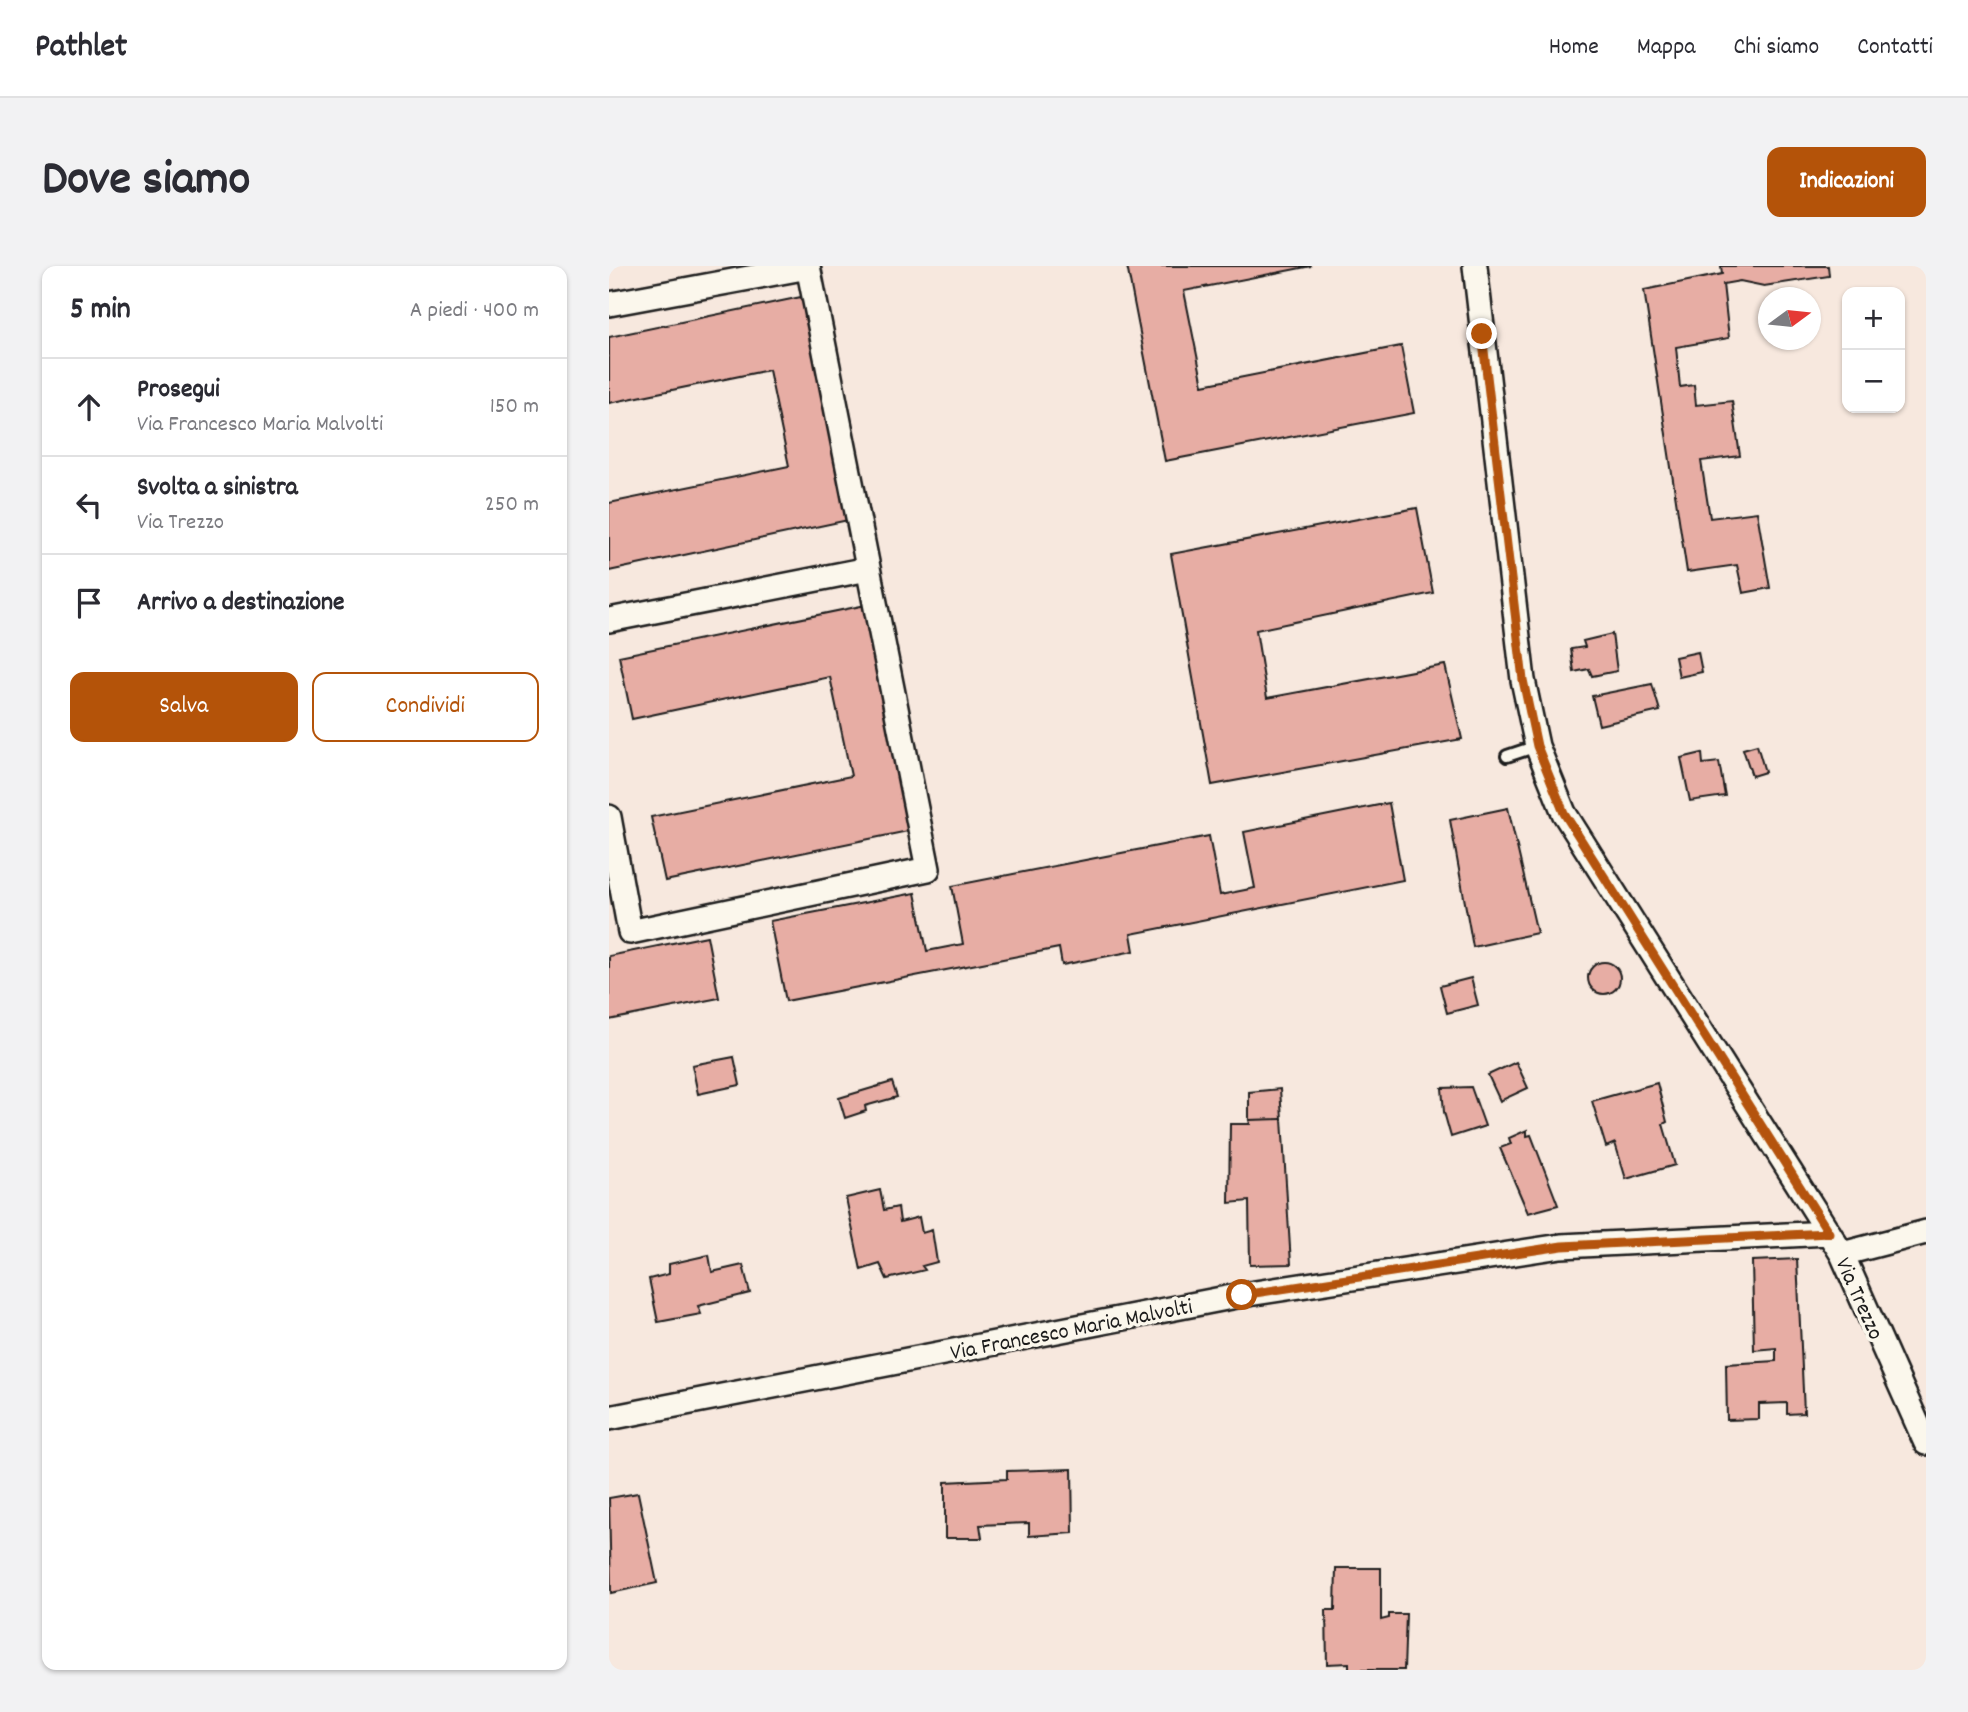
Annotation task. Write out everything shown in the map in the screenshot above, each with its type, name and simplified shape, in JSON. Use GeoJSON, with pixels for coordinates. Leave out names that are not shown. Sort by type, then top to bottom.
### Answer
{"type":"FeatureCollection","features":[{"type":"Feature","properties":{"kind":"street"},"geometry":{"type":"LineString","coordinates":[[609,304],[808,266],[928,869],[630,932],[609,817]]}},
{"type":"Feature","properties":{"kind":"street","name":"Via Trezzo"},"geometry":{"type":"LineString","coordinates":[[1475,266],[1523,680],[1537,746],[1564,813],[1842,1254],[1926,1443]]}},
{"type":"Feature","properties":{"kind":"street"},"geometry":{"type":"LineString","coordinates":[[609,621],[868,569]]}},
{"type":"Feature","properties":{"kind":"street"},"geometry":{"type":"LineString","coordinates":[[1842,1254],[1926,1232]]}},
{"type":"Feature","properties":{"kind":"street","name":"Via Francesco Maria Malvolti"},"geometry":{"type":"LineString","coordinates":[[609,1418],[1242,1295],[1562,1246],[1829,1233]]}},
{"type":"Feature","properties":{"kind":"lane"},"geometry":{"type":"LineString","coordinates":[[1507,756],[1537,746]]}},
{"type":"Feature","properties":{"kind":"building"},"geometry":{"type":"Polygon","coordinates":[[[1127,266],[1311,266],[1184,291],[1203,385],[1401,346],[1414,413],[1165,461],[1127,266]]]}},
{"type":"Feature","properties":{"kind":"building"},"geometry":{"type":"Polygon","coordinates":[[[1721,266],[1828,266],[1829,276],[1764,286],[1740,281],[1723,284],[1729,338],[1676,347],[1680,387],[1694,385],[1696,405],[1732,401],[1740,456],[1701,461],[1710,518],[1757,512],[1770,588],[1743,593],[1737,565],[1687,572],[1644,290],[1722,274],[1721,266]]]}},
{"type":"Feature","properties":{"kind":"building"},"geometry":{"type":"Polygon","coordinates":[[[806,296],[853,519],[609,571],[609,503],[789,466],[769,370],[609,403],[609,337],[806,296]]]}},
{"type":"Feature","properties":{"kind":"building"},"geometry":{"type":"Polygon","coordinates":[[[1417,508],[1433,593],[1256,630],[1267,698],[1445,665],[1462,739],[1212,785],[1171,554],[1417,508]]]}},
{"type":"Feature","properties":{"kind":"building"},"geometry":{"type":"Polygon","coordinates":[[[866,605],[913,830],[665,881],[651,817],[851,776],[830,677],[632,719],[619,656],[866,605]]]}},
{"type":"Feature","properties":{"kind":"building"},"geometry":{"type":"Polygon","coordinates":[[[1612,634],[1617,671],[1592,676],[1589,669],[1574,672],[1571,649],[1585,647],[1583,641],[1612,634]]]}},
{"type":"Feature","properties":{"kind":"building"},"geometry":{"type":"Polygon","coordinates":[[[1698,652],[1702,672],[1679,677],[1675,657],[1698,652]]]}},
{"type":"Feature","properties":{"kind":"building"},"geometry":{"type":"Polygon","coordinates":[[[1652,684],[1660,711],[1599,725],[1592,696],[1652,684]]]}},
{"type":"Feature","properties":{"kind":"building"},"geometry":{"type":"Polygon","coordinates":[[[1757,745],[1765,772],[1752,776],[1743,749],[1757,745]]]}},
{"type":"Feature","properties":{"kind":"building"},"geometry":{"type":"Polygon","coordinates":[[[1702,753],[1703,764],[1719,762],[1725,796],[1690,801],[1681,758],[1702,753]]]}},
{"type":"Feature","properties":{"kind":"building"},"geometry":{"type":"Polygon","coordinates":[[[1389,803],[1403,880],[1131,934],[1134,951],[1062,965],[1059,948],[786,1001],[770,921],[915,893],[927,951],[963,944],[952,886],[1209,836],[1220,895],[1255,888],[1244,832],[1389,803]]]}},
{"type":"Feature","properties":{"kind":"building"},"geometry":{"type":"Polygon","coordinates":[[[1508,808],[1537,933],[1473,947],[1450,820],[1508,808]]]}},
{"type":"Feature","properties":{"kind":"building"},"geometry":{"type":"Polygon","coordinates":[[[707,936],[719,998],[609,1020],[609,956],[707,936]]]}},
{"type":"Feature","properties":{"kind":"building"},"geometry":{"type":"Polygon","coordinates":[[[1604,962],[1615,967],[1620,978],[1615,989],[1604,994],[1593,989],[1588,978],[1593,967],[1604,962]]]}},
{"type":"Feature","properties":{"kind":"building"},"geometry":{"type":"Polygon","coordinates":[[[1471,978],[1478,1005],[1447,1013],[1440,986],[1471,978]]]}},
{"type":"Feature","properties":{"kind":"building"},"geometry":{"type":"Polygon","coordinates":[[[734,1057],[740,1085],[698,1094],[692,1065],[734,1057]]]}},
{"type":"Feature","properties":{"kind":"building"},"geometry":{"type":"Polygon","coordinates":[[[1516,1062],[1528,1088],[1500,1101],[1488,1075],[1516,1062]]]}},
{"type":"Feature","properties":{"kind":"building"},"geometry":{"type":"Polygon","coordinates":[[[892,1082],[897,1097],[865,1106],[866,1111],[845,1118],[839,1098],[892,1082]]]}},
{"type":"Feature","properties":{"kind":"building"},"geometry":{"type":"Polygon","coordinates":[[[1657,1083],[1667,1122],[1663,1124],[1675,1165],[1626,1179],[1615,1143],[1606,1147],[1592,1101],[1657,1083]]]}},
{"type":"Feature","properties":{"kind":"building"},"geometry":{"type":"Polygon","coordinates":[[[1471,1087],[1485,1126],[1451,1137],[1444,1112],[1442,1088],[1471,1087]]]}},
{"type":"Feature","properties":{"kind":"building"},"geometry":{"type":"Polygon","coordinates":[[[1280,1089],[1282,1119],[1249,1120],[1249,1092],[1280,1089]]]}},
{"type":"Feature","properties":{"kind":"building"},"geometry":{"type":"Polygon","coordinates":[[[1282,1119],[1291,1264],[1250,1265],[1249,1201],[1229,1203],[1230,1124],[1250,1124],[1249,1120],[1282,1119]]]}},
{"type":"Feature","properties":{"kind":"building"},"geometry":{"type":"Polygon","coordinates":[[[1527,1130],[1527,1136],[1531,1135],[1558,1205],[1528,1213],[1500,1148],[1511,1144],[1509,1138],[1527,1130]]]}},
{"type":"Feature","properties":{"kind":"building"},"geometry":{"type":"Polygon","coordinates":[[[880,1190],[884,1210],[898,1207],[900,1222],[919,1217],[922,1233],[932,1230],[937,1262],[922,1266],[925,1270],[887,1279],[880,1264],[861,1270],[846,1198],[880,1190]]]}},
{"type":"Feature","properties":{"kind":"building"},"geometry":{"type":"Polygon","coordinates":[[[709,1255],[712,1272],[743,1265],[750,1293],[698,1306],[701,1314],[658,1322],[649,1279],[669,1274],[669,1264],[709,1255]]]}},
{"type":"Feature","properties":{"kind":"building"},"geometry":{"type":"Polygon","coordinates":[[[1797,1259],[1804,1413],[1787,1414],[1787,1403],[1759,1404],[1759,1419],[1727,1420],[1726,1364],[1776,1361],[1776,1348],[1754,1350],[1752,1261],[1797,1259]]]}},
{"type":"Feature","properties":{"kind":"building"},"geometry":{"type":"Polygon","coordinates":[[[1072,1469],[1073,1533],[1029,1536],[1029,1523],[980,1525],[982,1538],[945,1538],[945,1482],[1007,1479],[1007,1471],[1072,1469]]]}},
{"type":"Feature","properties":{"kind":"building"},"geometry":{"type":"Polygon","coordinates":[[[638,1493],[657,1583],[611,1593],[609,1498],[638,1493]]]}},
{"type":"Feature","properties":{"kind":"building"},"geometry":{"type":"Polygon","coordinates":[[[1336,1568],[1381,1568],[1381,1620],[1389,1618],[1389,1614],[1406,1614],[1404,1670],[1349,1670],[1349,1663],[1327,1664],[1326,1610],[1335,1610],[1336,1568]]]}},
{"type":"Feature","properties":{"kind":"route"},"geometry":{"type":"LineString","coordinates":[[1242,1295],[1562,1246],[1829,1233],[1705,1041],[1564,813],[1537,746],[1523,680],[1482,334]]}}]}
